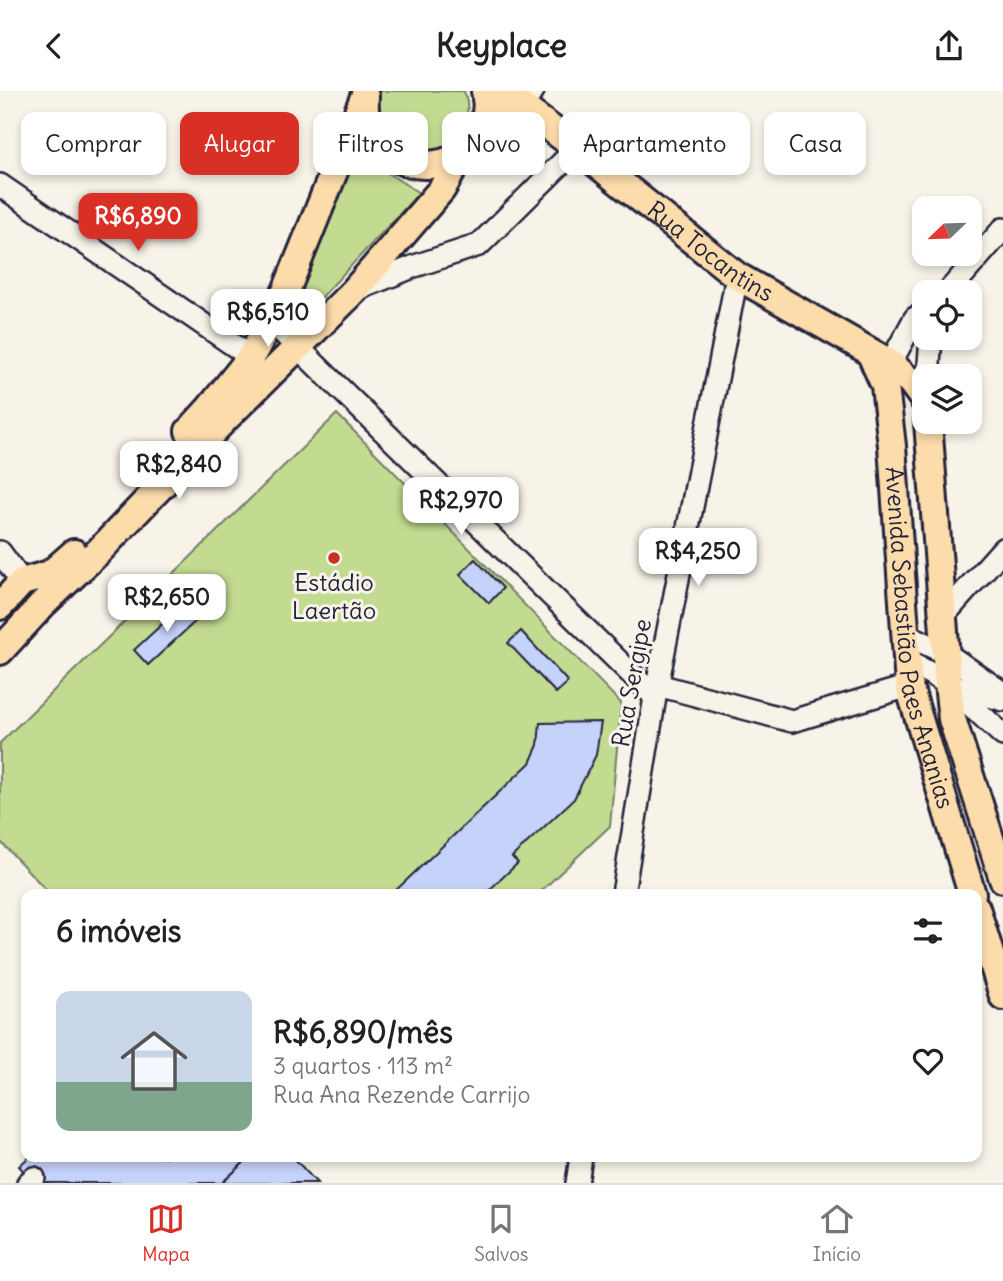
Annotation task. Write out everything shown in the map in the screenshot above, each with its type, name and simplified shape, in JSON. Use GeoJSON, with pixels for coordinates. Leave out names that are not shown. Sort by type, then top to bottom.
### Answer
{"type":"FeatureCollection","features":[{"type":"Feature","properties":{"kind":"main road"},"geometry":{"type":"LineString","coordinates":[[365,94],[365,117],[373,136],[386,152],[403,162],[423,166],[442,164]]}},
{"type":"Feature","properties":{"kind":"main road"},"geometry":{"type":"LineString","coordinates":[[0,606],[22,582],[50,574],[89,541],[210,408],[251,357],[286,291],[365,94]]}},
{"type":"Feature","properties":{"kind":"main road"},"geometry":{"type":"LineString","coordinates":[[486,94],[486,112]]}},
{"type":"Feature","properties":{"kind":"main road","name":"Rua Tocantins"},"geometry":{"type":"LineString","coordinates":[[486,94],[527,98],[559,130]]}},
{"type":"Feature","properties":{"kind":"main road"},"geometry":{"type":"LineString","coordinates":[[0,651],[44,603],[99,551],[225,419],[354,291],[442,189],[450,175]]}},
{"type":"Feature","properties":{"kind":"main road","name":"Rua Tocantins"},"geometry":{"type":"LineString","coordinates":[[611,175],[737,276],[881,364]]}},
{"type":"Feature","properties":{"kind":"main road"},"geometry":{"type":"LineString","coordinates":[[881,364],[912,383]]}},
{"type":"Feature","properties":{"kind":"main road","name":"Avenida Sebastião Paes Ananias"},"geometry":{"type":"LineString","coordinates":[[881,364],[892,446],[908,673],[971,889]]}},
{"type":"Feature","properties":{"kind":"main road","name":"Avenida Sebastião Paes Ananias"},"geometry":{"type":"LineString","coordinates":[[929,434],[952,719],[1003,879]]}},
{"type":"Feature","properties":{"kind":"main road"},"geometry":{"type":"LineString","coordinates":[[982,928],[1003,996]]}},
{"type":"Feature","properties":{"kind":"street"},"geometry":{"type":"LineString","coordinates":[[354,291],[415,266],[479,246],[559,166]]}},
{"type":"Feature","properties":{"kind":"street"},"geometry":{"type":"LineString","coordinates":[[0,185],[251,357]]}},
{"type":"Feature","properties":{"kind":"street"},"geometry":{"type":"LineString","coordinates":[[958,280],[1003,229]]}},
{"type":"Feature","properties":{"kind":"street","name":"Rua Sergipe"},"geometry":{"type":"LineString","coordinates":[[624,889],[657,691],[737,276]]}},
{"type":"Feature","properties":{"kind":"street"},"geometry":{"type":"LineString","coordinates":[[270,320],[657,691],[792,721],[908,673],[1003,699]]}},
{"type":"Feature","properties":{"kind":"street"},"geometry":{"type":"LineString","coordinates":[[881,364],[912,322]]}},
{"type":"Feature","properties":{"kind":"street"},"geometry":{"type":"LineString","coordinates":[[944,615],[1003,549]]}},
{"type":"Feature","properties":{"kind":"street"},"geometry":{"type":"LineString","coordinates":[[0,552],[22,582]]}},
{"type":"Feature","properties":{"kind":"street"},"geometry":{"type":"LineString","coordinates":[[906,634],[947,654],[1003,692]]}},
{"type":"Feature","properties":{"kind":"street"},"geometry":{"type":"LineString","coordinates":[[948,684],[1003,735]]}},
{"type":"Feature","properties":{"kind":"street"},"geometry":{"type":"LineString","coordinates":[[577,1183],[580,1162]]}},
{"type":"Feature","properties":{"kind":"green space"},"geometry":{"type":"Polygon","coordinates":[[[379,91],[464,91],[468,112],[442,112],[442,152],[438,154],[428,153],[428,112],[381,112],[378,105],[379,91]]]}},
{"type":"Feature","properties":{"kind":"green space"},"geometry":{"type":"Polygon","coordinates":[[[346,175],[391,175],[419,193],[289,332],[284,324],[346,175]]]}},
{"type":"Feature","properties":{"kind":"green space","name":"Estádio Laertão"},"geometry":{"type":"Polygon","coordinates":[[[337,414],[621,703],[610,826],[543,889],[45,889],[0,841],[0,743],[337,414]]]}},
{"type":"Feature","properties":{"kind":"building"},"geometry":{"type":"Polygon","coordinates":[[[475,559],[503,588],[489,603],[460,574],[475,559]]]}},
{"type":"Feature","properties":{"kind":"building"},"geometry":{"type":"Polygon","coordinates":[[[185,603],[199,618],[148,665],[134,650],[185,603]]]}},
{"type":"Feature","properties":{"kind":"building"},"geometry":{"type":"Polygon","coordinates":[[[521,631],[568,682],[556,693],[508,643],[521,631]]]}},
{"type":"Feature","properties":{"kind":"building"},"geometry":{"type":"Polygon","coordinates":[[[601,722],[596,755],[574,799],[512,857],[518,863],[490,889],[397,889],[530,763],[538,745],[540,723],[601,722]]]}},
{"type":"Feature","properties":{"kind":"building"},"geometry":{"type":"Polygon","coordinates":[[[23,1162],[245,1162],[222,1183],[34,1183],[19,1166],[23,1162]]]}},
{"type":"Feature","properties":{"kind":"building"},"geometry":{"type":"Polygon","coordinates":[[[245,1162],[298,1162],[317,1183],[222,1183],[245,1162]]]}},
{"type":"Feature","properties":{"kind":"place","name":"Estádio Laertão"},"geometry":{"type":"Point","coordinates":[334,558]}}]}
